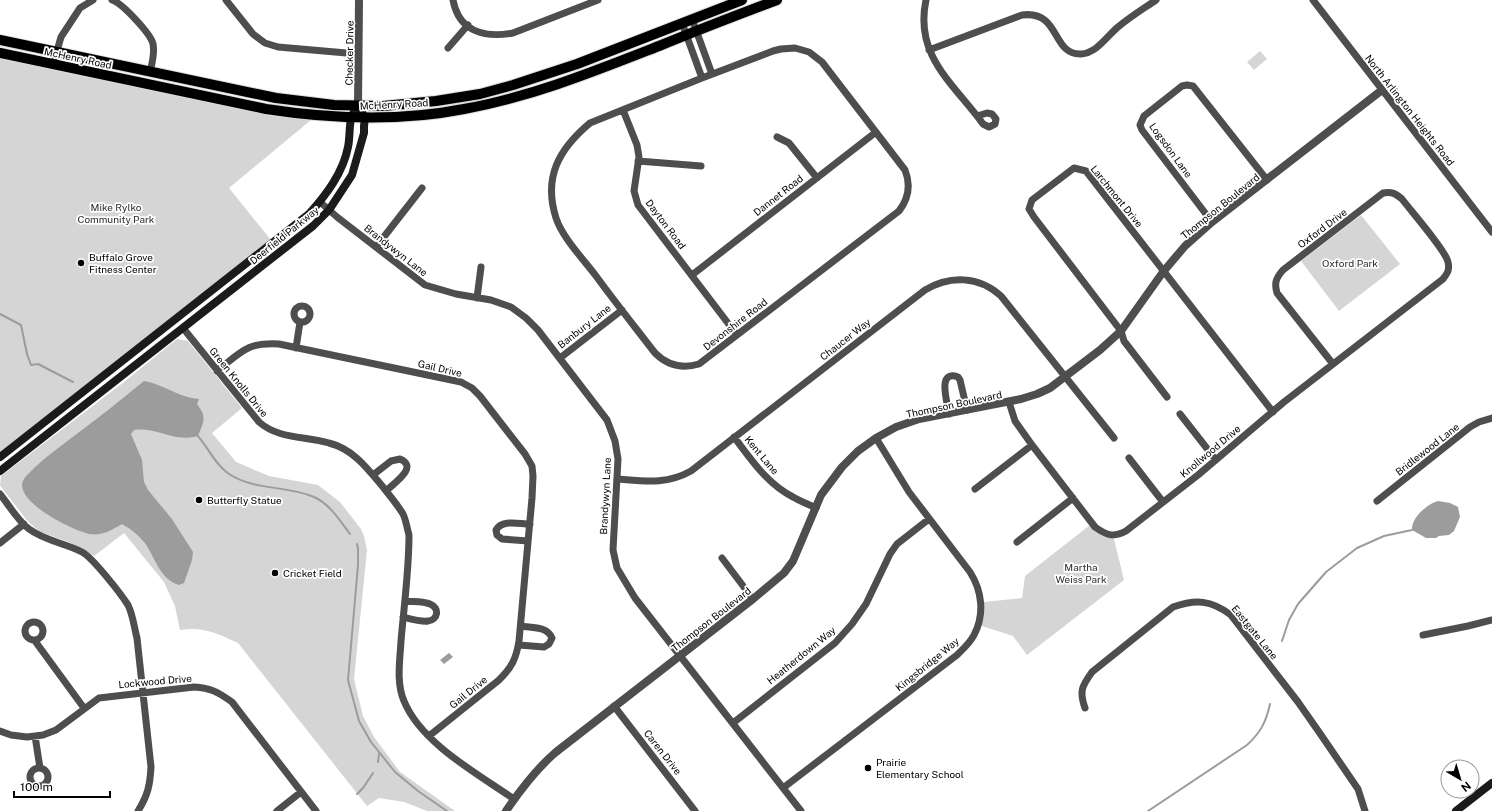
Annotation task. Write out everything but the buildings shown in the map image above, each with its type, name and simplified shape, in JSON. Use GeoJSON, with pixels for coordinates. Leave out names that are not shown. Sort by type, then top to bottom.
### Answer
{"type":"FeatureCollection","features":[{"type":"Feature","properties":{"kind":"main road","name":"McHenry Road"},"geometry":{"type":"LineString","coordinates":[[0,40],[276,98],[334,105],[383,106],[436,101],[480,94],[535,79],[742,0]]}},
{"type":"Feature","properties":{"kind":"main road","name":"McHenry Road"},"geometry":{"type":"LineString","coordinates":[[0,53],[266,109],[299,114],[351,118],[405,117],[463,110],[509,99],[553,86],[777,0]]}},
{"type":"Feature","properties":{"kind":"main road","name":"Deerfield Parkway"},"geometry":{"type":"LineString","coordinates":[[0,457],[303,219],[320,202],[332,186],[348,149],[351,134],[351,118],[358,105]]}},
{"type":"Feature","properties":{"kind":"main road"},"geometry":{"type":"LineString","coordinates":[[358,105],[365,118]]}},
{"type":"Feature","properties":{"kind":"main road","name":"Deerfield Parkway"},"geometry":{"type":"LineString","coordinates":[[0,471],[314,226],[329,210],[352,175],[364,133],[365,118]]}},
{"type":"Feature","properties":{"kind":"main road"},"geometry":{"type":"LineString","coordinates":[[1456,811],[1492,783]]}},
{"type":"Feature","properties":{"kind":"street"},"geometry":{"type":"LineString","coordinates":[[53,65],[61,37],[80,8],[93,0]]}},
{"type":"Feature","properties":{"kind":"street"},"geometry":{"type":"LineString","coordinates":[[112,0],[122,5],[151,37],[154,45],[150,72]]}},
{"type":"Feature","properties":{"kind":"street","name":"Checker Drive"},"geometry":{"type":"LineString","coordinates":[[358,105],[359,0]]}},
{"type":"Feature","properties":{"kind":"street"},"geometry":{"type":"LineString","coordinates":[[453,0],[458,16],[477,32],[488,35],[513,33],[598,0]]}},
{"type":"Feature","properties":{"kind":"street"},"geometry":{"type":"LineString","coordinates":[[926,0],[924,23],[929,50],[940,70],[977,116]]}},
{"type":"Feature","properties":{"kind":"street"},"geometry":{"type":"LineString","coordinates":[[929,50],[1022,15],[1030,14],[1041,17],[1048,22],[1062,45],[1067,50],[1077,54],[1086,53],[1101,44],[1117,28],[1156,0]]}},
{"type":"Feature","properties":{"kind":"street","name":"North Arlington Heights Road"},"geometry":{"type":"LineString","coordinates":[[1313,0],[1492,232]]}},
{"type":"Feature","properties":{"kind":"street"},"geometry":{"type":"LineString","coordinates":[[227,1],[253,34],[265,43],[278,47],[358,54]]}},
{"type":"Feature","properties":{"kind":"street"},"geometry":{"type":"LineString","coordinates":[[692,19],[712,74]]}},
{"type":"Feature","properties":{"kind":"street"},"geometry":{"type":"LineString","coordinates":[[682,23],[702,78]]}},
{"type":"Feature","properties":{"kind":"street"},"geometry":{"type":"LineString","coordinates":[[448,48],[468,25]]}},
{"type":"Feature","properties":{"kind":"street","name":"Devonshire Road"},"geometry":{"type":"LineString","coordinates":[[795,48],[808,52],[822,62],[905,170],[909,190],[899,211],[699,364],[689,367],[670,365],[655,353],[567,239],[556,219],[553,202],[552,180],[556,162],[564,149],[576,134],[590,123],[712,74],[781,49],[795,48]]}},
{"type":"Feature","properties":{"kind":"street","name":"Logsdon Lane"},"geometry":{"type":"LineString","coordinates":[[1212,222],[1142,130],[1140,125],[1144,116],[1182,86],[1193,86],[1198,91],[1267,180]]}},
{"type":"Feature","properties":{"kind":"street","name":"Thompson Boulevard"},"geometry":{"type":"LineString","coordinates":[[506,811],[523,785],[542,764],[614,706],[753,599],[784,573],[793,561],[821,495],[842,467],[858,451],[876,438],[896,427],[919,420],[1009,402],[1037,394],[1050,388],[1066,377],[1121,331],[1163,272],[1185,246],[1212,222],[1382,90]]}},
{"type":"Feature","properties":{"kind":"street","name":"Dayton Road"},"geometry":{"type":"LineString","coordinates":[[622,110],[637,145],[638,161],[634,179],[634,191],[638,205],[738,335]]}},
{"type":"Feature","properties":{"kind":"street","name":"Dannet Road"},"geometry":{"type":"LineString","coordinates":[[692,275],[876,132]]}},
{"type":"Feature","properties":{"kind":"street"},"geometry":{"type":"LineString","coordinates":[[778,137],[789,143],[817,178]]}},
{"type":"Feature","properties":{"kind":"street"},"geometry":{"type":"LineString","coordinates":[[638,161],[701,166]]}},
{"type":"Feature","properties":{"kind":"street","name":"Larchmont Drive"},"geometry":{"type":"LineString","coordinates":[[1121,331],[1034,217],[1029,208],[1032,200],[1074,168],[1086,171],[1273,412]]}},
{"type":"Feature","properties":{"kind":"street"},"geometry":{"type":"LineString","coordinates":[[376,247],[422,188]]}},
{"type":"Feature","properties":{"kind":"street","name":"Oxford Drive"},"geometry":{"type":"LineString","coordinates":[[1333,364],[1277,293],[1275,286],[1276,278],[1283,270],[1383,194],[1389,192],[1396,194],[1402,199],[1445,255],[1449,267]]}},
{"type":"Feature","properties":{"kind":"street","name":"Brandywyn Lane"},"geometry":{"type":"LineString","coordinates":[[320,202],[425,285],[450,293],[491,300],[511,307],[526,318],[538,330],[607,420],[615,441],[618,459],[613,550],[617,568],[635,598],[681,655],[801,811]]}},
{"type":"Feature","properties":{"kind":"street"},"geometry":{"type":"LineString","coordinates":[[477,298],[481,267]]}},
{"type":"Feature","properties":{"kind":"street","name":"Knollwood Drive"},"geometry":{"type":"LineString","coordinates":[[1009,402],[1015,421],[1095,527],[1104,534],[1112,536],[1119,535],[1216,460],[1273,412],[1442,279],[1448,273],[1449,267]]}},
{"type":"Feature","properties":{"kind":"street","name":"Chaucer Way"},"geometry":{"type":"LineString","coordinates":[[617,479],[660,482],[681,477],[691,471],[925,290],[933,285],[951,280],[967,280],[980,283],[1001,296],[1114,438]]}},
{"type":"Feature","properties":{"kind":"street","name":"Banbury Lane"},"geometry":{"type":"LineString","coordinates":[[560,358],[622,310]]}},
{"type":"Feature","properties":{"kind":"street"},"geometry":{"type":"LineString","coordinates":[[296,348],[300,322]]}},
{"type":"Feature","properties":{"kind":"street","name":"Green Knolls Drive"},"geometry":{"type":"LineString","coordinates":[[182,328],[266,429],[340,447],[356,457],[395,502],[403,515],[409,535],[399,675],[403,700],[414,719],[429,736],[454,758],[514,799]]}},
{"type":"Feature","properties":{"kind":"street"},"geometry":{"type":"LineString","coordinates":[[1121,331],[1124,341],[1166,397]]}},
{"type":"Feature","properties":{"kind":"street","name":"Gail Drive"},"geometry":{"type":"LineString","coordinates":[[217,371],[244,349],[256,344],[266,343],[279,344],[461,382],[472,388],[480,396],[525,454],[532,466],[533,476],[530,524],[521,626],[516,657],[509,670],[499,680],[429,736]]}},
{"type":"Feature","properties":{"kind":"street"},"geometry":{"type":"LineString","coordinates":[[949,414],[944,388],[947,378],[951,376],[960,380],[967,410]]}},
{"type":"Feature","properties":{"kind":"street"},"geometry":{"type":"LineString","coordinates":[[1180,414],[1216,460]]}},
{"type":"Feature","properties":{"kind":"street","name":"Bridlewood Lane"},"geometry":{"type":"LineString","coordinates":[[1377,501],[1470,427],[1478,422],[1492,418]]}},
{"type":"Feature","properties":{"kind":"street","name":"Kent Lane"},"geometry":{"type":"LineString","coordinates":[[734,437],[763,474],[774,485],[792,497],[816,508]]}},
{"type":"Feature","properties":{"kind":"street","name":"Kingsbridge Way"},"geometry":{"type":"LineString","coordinates":[[783,788],[957,655],[974,635],[981,610],[981,597],[977,582],[909,492],[876,438]]}},
{"type":"Feature","properties":{"kind":"street"},"geometry":{"type":"LineString","coordinates":[[975,489],[1032,445]]}},
{"type":"Feature","properties":{"kind":"street"},"geometry":{"type":"LineString","coordinates":[[1129,458],[1163,502]]}},
{"type":"Feature","properties":{"kind":"street"},"geometry":{"type":"LineString","coordinates":[[373,475],[394,460],[400,459],[407,464],[408,467],[405,472],[386,491]]}},
{"type":"Feature","properties":{"kind":"street"},"geometry":{"type":"LineString","coordinates":[[0,494],[28,528],[40,536],[62,543],[84,553],[94,561],[128,605],[133,618],[137,638],[150,773],[150,786],[144,802],[138,811]]}},
{"type":"Feature","properties":{"kind":"street"},"geometry":{"type":"LineString","coordinates":[[1017,542],[1072,498]]}},
{"type":"Feature","properties":{"kind":"street","name":"Heatherdown Way"},"geometry":{"type":"LineString","coordinates":[[733,723],[835,643],[852,624],[866,604],[890,554],[897,544],[929,519]]}},
{"type":"Feature","properties":{"kind":"street"},"geometry":{"type":"LineString","coordinates":[[528,541],[502,539],[497,535],[496,530],[498,526],[504,523],[530,524]]}},
{"type":"Feature","properties":{"kind":"street"},"geometry":{"type":"LineString","coordinates":[[0,542],[24,524]]}},
{"type":"Feature","properties":{"kind":"street"},"geometry":{"type":"LineString","coordinates":[[722,558],[753,599]]}},
{"type":"Feature","properties":{"kind":"street"},"geometry":{"type":"LineString","coordinates":[[403,618],[426,622],[433,620],[437,612],[435,607],[430,604],[405,601]]}},
{"type":"Feature","properties":{"kind":"street","name":"Eastgate Lane"},"geometry":{"type":"LineString","coordinates":[[1084,708],[1080,697],[1086,680],[1092,672],[1173,607],[1188,602],[1210,603],[1222,608],[1231,615],[1298,702],[1358,789],[1365,811]]}},
{"type":"Feature","properties":{"kind":"street"},"geometry":{"type":"LineString","coordinates":[[1423,635],[1492,620]]}},
{"type":"Feature","properties":{"kind":"street"},"geometry":{"type":"LineString","coordinates":[[519,645],[544,646],[549,644],[552,638],[550,632],[545,629],[521,626]]}},
{"type":"Feature","properties":{"kind":"street"},"geometry":{"type":"LineString","coordinates":[[35,641],[84,708]]}},
{"type":"Feature","properties":{"kind":"street","name":"Lockwood Drive"},"geometry":{"type":"LineString","coordinates":[[0,731],[11,735],[27,737],[43,735],[56,730],[99,698],[194,686],[206,688],[217,691],[232,702],[316,811]]}},
{"type":"Feature","properties":{"kind":"street","name":"Caren Drive"},"geometry":{"type":"LineString","coordinates":[[614,706],[695,811]]}},
{"type":"Feature","properties":{"kind":"street"},"geometry":{"type":"LineString","coordinates":[[35,736],[40,768]]}},
{"type":"Feature","properties":{"kind":"street"},"geometry":{"type":"LineString","coordinates":[[277,811],[301,792]]}},
{"type":"Feature","properties":{"kind":"green space"},"geometry":{"type":"Polygon","coordinates":[[[1260,51],[1267,59],[1254,70],[1247,62],[1260,51]]]}},
{"type":"Feature","properties":{"kind":"green space","name":"Mike Rylko Community Park"},"geometry":{"type":"Polygon","coordinates":[[[0,57],[285,116],[311,120],[229,188],[271,240],[0,452],[0,57]]]}},
{"type":"Feature","properties":{"kind":"green space","name":"Oxford Park"},"geometry":{"type":"Polygon","coordinates":[[[1361,215],[1400,264],[1339,311],[1301,261],[1361,215]]]}},
{"type":"Feature","properties":{"kind":"green space"},"geometry":{"type":"Polygon","coordinates":[[[177,339],[188,341],[242,408],[212,433],[236,462],[269,476],[318,485],[340,502],[361,529],[367,550],[354,679],[363,716],[374,737],[400,772],[455,811],[427,811],[404,802],[379,798],[367,806],[238,643],[204,630],[180,630],[175,606],[164,582],[124,533],[94,556],[71,543],[38,531],[26,519],[1,487],[1,476],[124,382],[177,339]]]}},
{"type":"Feature","properties":{"kind":"green space","name":"Martha Weiss Park"},"geometry":{"type":"Polygon","coordinates":[[[1090,525],[1102,536],[1114,539],[1124,580],[1027,655],[1013,636],[982,626],[984,602],[1022,598],[1025,576],[1090,525]]]}},
{"type":"Feature","properties":{"kind":"shaded area"},"geometry":{"type":"Polygon","coordinates":[[[144,381],[185,396],[199,399],[197,404],[204,419],[198,436],[189,438],[181,438],[143,430],[134,430],[131,434],[142,460],[144,482],[148,490],[172,519],[193,552],[192,560],[184,583],[179,585],[167,578],[144,542],[134,532],[122,524],[99,534],[90,534],[71,528],[46,514],[35,505],[26,496],[22,487],[24,479],[34,468],[144,381]]]}},
{"type":"Feature","properties":{"kind":"shaded area"},"geometry":{"type":"Polygon","coordinates":[[[1438,501],[1450,503],[1458,507],[1460,517],[1454,531],[1449,535],[1439,536],[1436,538],[1426,538],[1412,530],[1412,525],[1420,512],[1429,505],[1438,501]]]}},
{"type":"Feature","properties":{"kind":"shaded area"},"geometry":{"type":"Polygon","coordinates":[[[449,653],[453,657],[444,664],[440,660],[449,653]]]}},
{"type":"Feature","properties":{"kind":"waterway"},"geometry":{"type":"LineString","coordinates":[[0,314],[21,325],[27,354],[31,365],[38,364],[73,382]]}},
{"type":"Feature","properties":{"kind":"waterway"},"geometry":{"type":"LineString","coordinates":[[196,434],[219,465],[229,474],[260,486],[304,493],[314,497],[330,508],[350,534]]}},
{"type":"Feature","properties":{"kind":"waterway"},"geometry":{"type":"LineString","coordinates":[[1282,641],[1289,620],[1298,604],[1326,572],[1357,548],[1384,536],[1412,530]]}},
{"type":"Feature","properties":{"kind":"waterway"},"geometry":{"type":"LineString","coordinates":[[357,544],[358,565],[348,680],[359,721],[371,742],[395,772],[418,791],[447,811]]}},
{"type":"Feature","properties":{"kind":"waterway"},"geometry":{"type":"LineString","coordinates":[[1148,811],[1247,745],[1256,736],[1262,726],[1267,716],[1270,704]]}},
{"type":"Feature","properties":{"kind":"waterway"},"geometry":{"type":"LineString","coordinates":[[378,762],[379,754]]}},
{"type":"Feature","properties":{"kind":"waterway"},"geometry":{"type":"LineString","coordinates":[[357,794],[373,773]]}},
{"type":"Feature","properties":{"kind":"place","name":"Buffalo Grove Fitness Center"},"geometry":{"type":"Point","coordinates":[81,263]}},
{"type":"Feature","properties":{"kind":"place","name":"Butterfly Statue"},"geometry":{"type":"Point","coordinates":[199,500]}},
{"type":"Feature","properties":{"kind":"place","name":"Cricket Field"},"geometry":{"type":"Point","coordinates":[275,573]}},
{"type":"Feature","properties":{"kind":"place","name":"Prairie Elementary School"},"geometry":{"type":"Point","coordinates":[868,768]}}]}
